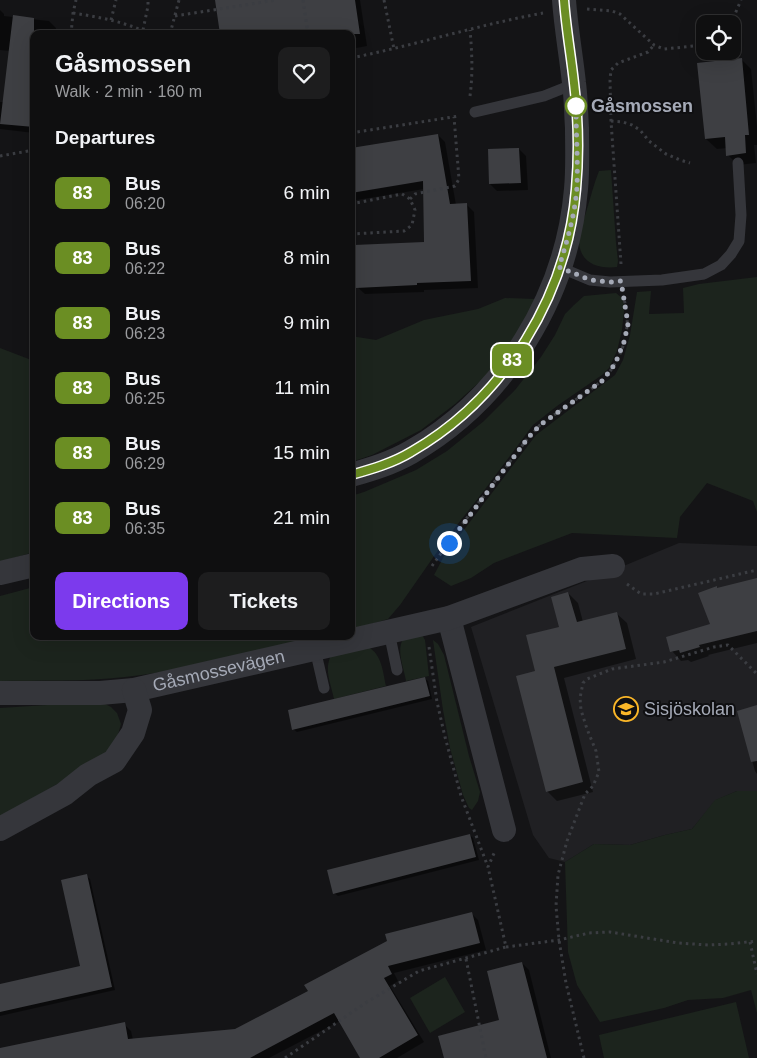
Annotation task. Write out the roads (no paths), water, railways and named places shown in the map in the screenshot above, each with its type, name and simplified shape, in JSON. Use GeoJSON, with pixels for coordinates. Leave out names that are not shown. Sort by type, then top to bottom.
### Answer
{"type":"FeatureCollection","features":[{"type":"Feature","properties":{"kind":"street"},"geometry":{"type":"LineString","coordinates":[[355,474],[375,468],[410,453],[455,423],[498,379],[518,353],[535,325],[548,298],[571,223],[576,189],[578,152],[574,84],[563,7]]}},
{"type":"Feature","properties":{"kind":"street"},"geometry":{"type":"LineString","coordinates":[[0,572],[30,566]]}},
{"type":"Feature","properties":{"kind":"street","name":"Gåsmossevägen"},"geometry":{"type":"LineString","coordinates":[[355,640],[449,618],[582,569],[613,566]]}},
{"type":"Feature","properties":{"kind":"street"},"geometry":{"type":"LineString","coordinates":[[449,618],[504,830]]}},
{"type":"Feature","properties":{"kind":"street","name":"Gåsmossevägen"},"geometry":{"type":"LineString","coordinates":[[0,693],[100,693],[134,690],[354,640]]}},
{"type":"Feature","properties":{"kind":"street","name":"Gåsmossevägen"},"geometry":{"type":"LineString","coordinates":[[0,829],[64,794],[88,775],[114,761],[133,733],[140,710],[134,690]]}},
{"type":"Feature","properties":{"kind":"lane"},"geometry":{"type":"LineString","coordinates":[[471,108],[544,96],[574,84]]}},
{"type":"Feature","properties":{"kind":"lane"},"geometry":{"type":"LineString","coordinates":[[559,267],[590,280],[610,282],[662,280],[704,274],[721,265],[731,254],[738,242],[741,215],[738,163]]}},
{"type":"Feature","properties":{"kind":"lane"},"geometry":{"type":"LineString","coordinates":[[389,632],[397,670]]}},
{"type":"Feature","properties":{"kind":"lane"},"geometry":{"type":"LineString","coordinates":[[314,649],[324,688]]}},
{"type":"Feature","properties":{"kind":"place","name":"Gåsmossen"},"geometry":{"type":"Point","coordinates":[576,106]}},
{"type":"Feature","properties":{"kind":"place","name":"Sisjöskolan"},"geometry":{"type":"Point","coordinates":[626,709]}}]}
